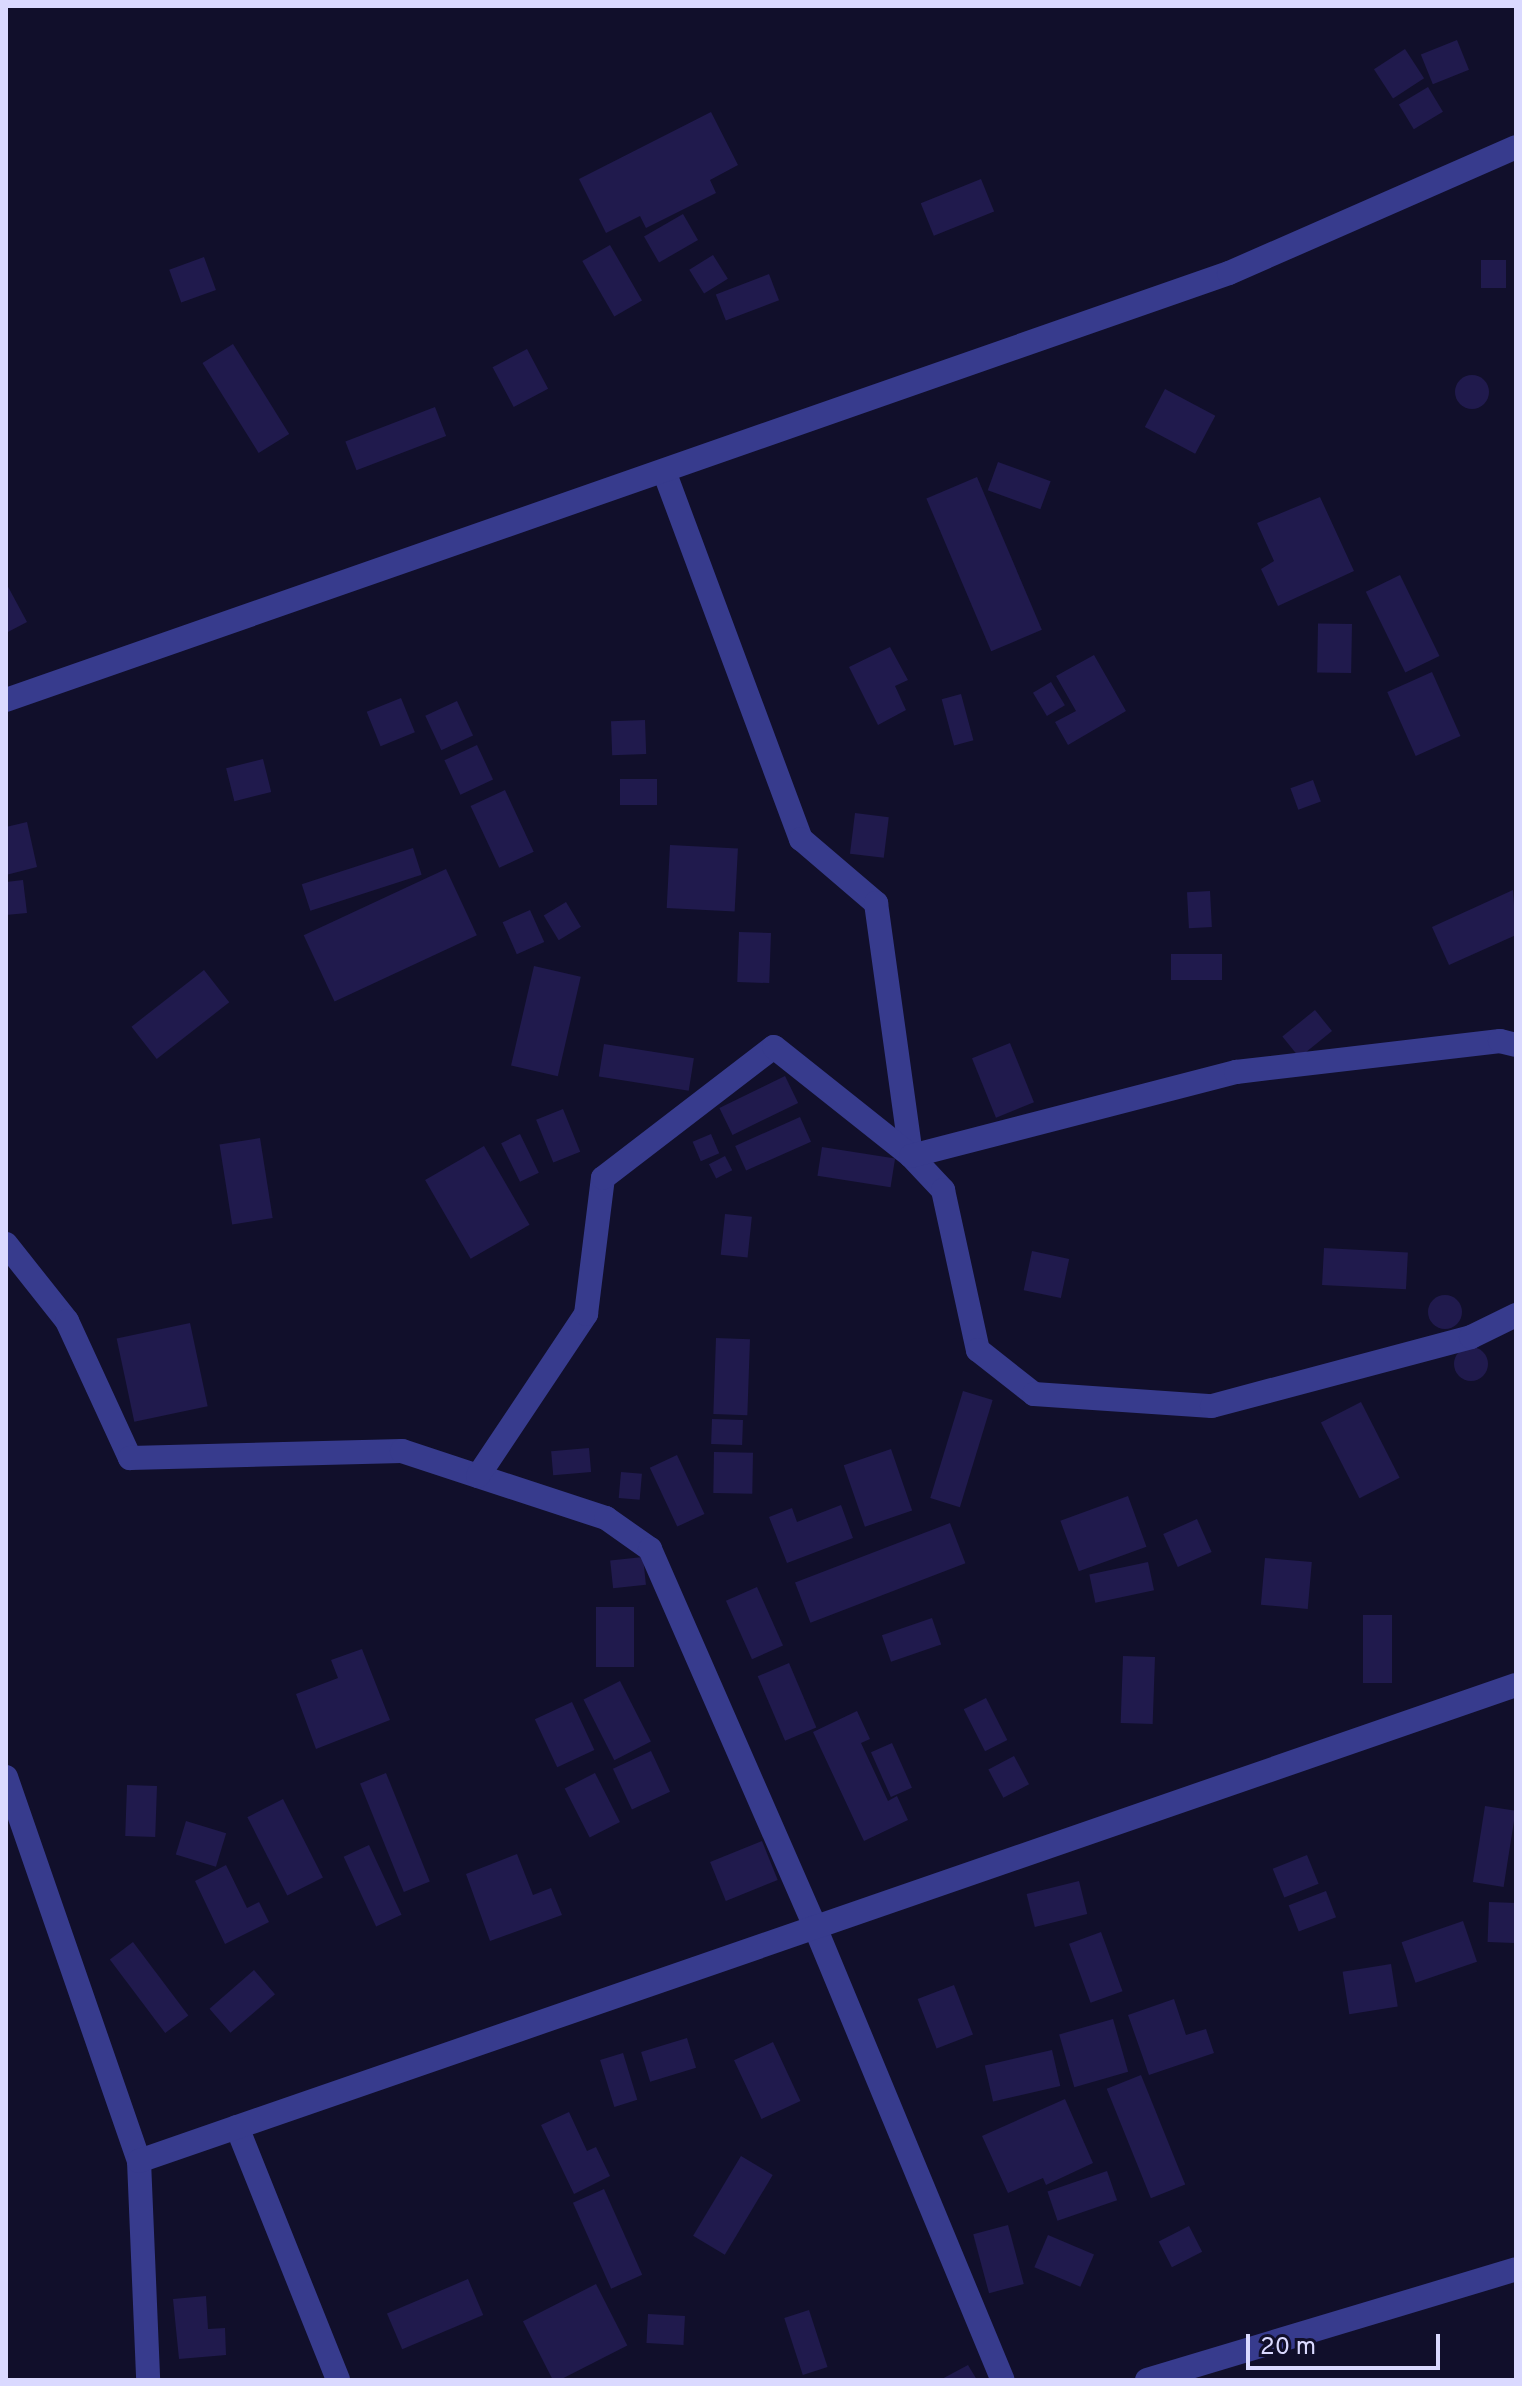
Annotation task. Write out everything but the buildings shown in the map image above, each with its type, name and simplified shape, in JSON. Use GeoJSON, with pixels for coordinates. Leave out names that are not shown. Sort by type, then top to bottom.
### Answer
{"type":"FeatureCollection","features":[{"type":"Feature","properties":{"kind":"street"},"geometry":{"type":"LineString","coordinates":[[6,700],[1229,273],[1516,147]]}},
{"type":"Feature","properties":{"kind":"street"},"geometry":{"type":"LineString","coordinates":[[664,471],[801,839],[876,903],[911,1156]]}},
{"type":"Feature","properties":{"kind":"street"},"geometry":{"type":"LineString","coordinates":[[911,1156],[1236,1072],[1500,1041],[1516,1045]]}},
{"type":"Feature","properties":{"kind":"street"},"geometry":{"type":"LineString","coordinates":[[478,1476],[586,1314],[603,1178],[774,1047],[911,1156],[943,1190],[978,1350],[1034,1394],[1212,1406],[1471,1337],[1516,1315]]}},
{"type":"Feature","properties":{"kind":"street"},"geometry":{"type":"LineString","coordinates":[[6,1244],[67,1321],[130,1458],[402,1451],[606,1518],[650,1549],[815,1927],[1003,2380]]}},
{"type":"Feature","properties":{"kind":"street"},"geometry":{"type":"LineString","coordinates":[[139,2161],[1516,1685]]}},
{"type":"Feature","properties":{"kind":"street"},"geometry":{"type":"LineString","coordinates":[[6,1777],[139,2161],[148,2380]]}},
{"type":"Feature","properties":{"kind":"street"},"geometry":{"type":"LineString","coordinates":[[237,2127],[338,2380]]}},
{"type":"Feature","properties":{"kind":"street"},"geometry":{"type":"LineString","coordinates":[[1147,2380],[1516,2269]]}}]}
